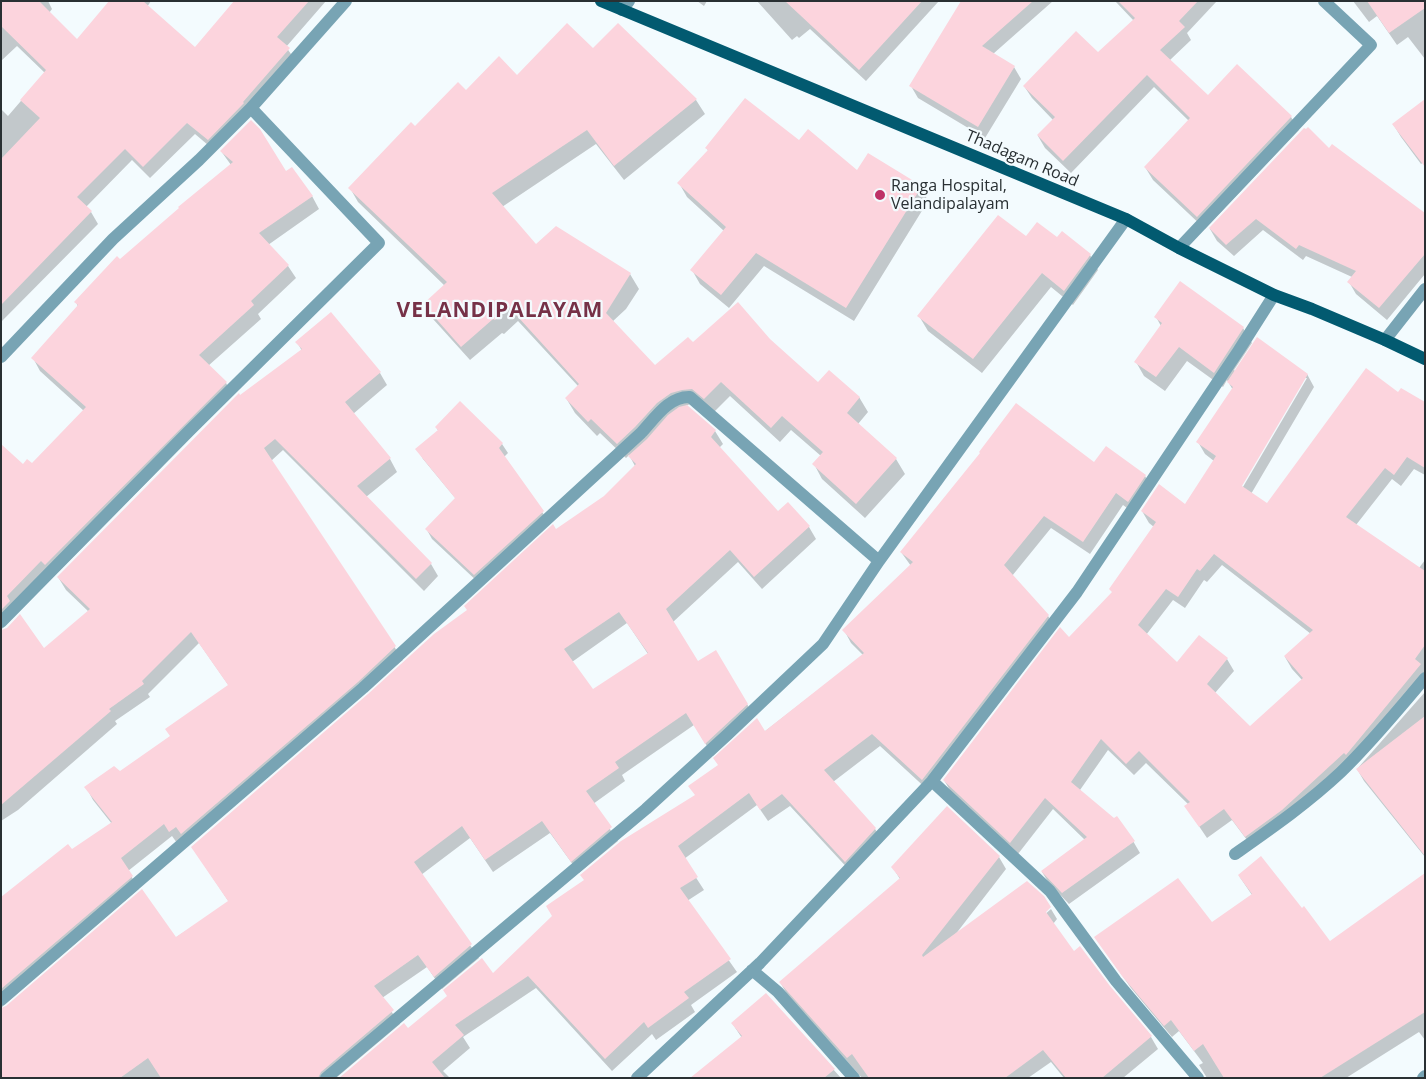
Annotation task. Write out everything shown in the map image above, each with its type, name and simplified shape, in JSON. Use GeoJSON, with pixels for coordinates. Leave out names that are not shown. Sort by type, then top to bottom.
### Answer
{"type":"FeatureCollection","features":[{"type":"Feature","properties":{"kind":"main road","name":"Thadagam Road"},"geometry":{"type":"LineString","coordinates":[[601,1],[626,6],[1126,220],[1274,295],[1312,309],[1425,359]]}},
{"type":"Feature","properties":{"kind":"street"},"geometry":{"type":"LineString","coordinates":[[1,357],[113,239],[199,160],[251,108],[346,1]]}},
{"type":"Feature","properties":{"kind":"street"},"geometry":{"type":"LineString","coordinates":[[1179,248],[1371,45],[1324,1]]}},
{"type":"Feature","properties":{"kind":"street"},"geometry":{"type":"LineString","coordinates":[[1,622],[188,432],[379,243],[251,108]]}},
{"type":"Feature","properties":{"kind":"street"},"geometry":{"type":"LineString","coordinates":[[326,1078],[646,809],[822,644],[879,561],[1126,220]]}},
{"type":"Feature","properties":{"kind":"street"},"geometry":{"type":"LineString","coordinates":[[1385,340],[1425,289]]}},
{"type":"Feature","properties":{"kind":"street"},"geometry":{"type":"LineString","coordinates":[[637,1078],[752,970],[932,781],[1077,592],[1274,295]]}},
{"type":"Feature","properties":{"kind":"street"},"geometry":{"type":"LineString","coordinates":[[1,1000],[363,688],[641,433],[671,402],[682,397],[690,397],[879,561]]}},
{"type":"Feature","properties":{"kind":"street"},"geometry":{"type":"LineString","coordinates":[[1235,854],[1300,808],[1341,772],[1371,742],[1425,678]]}},
{"type":"Feature","properties":{"kind":"street"},"geometry":{"type":"LineString","coordinates":[[932,781],[1050,891],[1116,981],[1198,1078]]}},
{"type":"Feature","properties":{"kind":"street"},"geometry":{"type":"LineString","coordinates":[[752,970],[778,992],[854,1078]]}},
{"type":"Feature","properties":{"kind":"building"},"geometry":{"type":"Polygon","coordinates":[[[1,1],[39,1],[77,39],[109,1],[143,1],[195,47],[234,1],[309,1],[277,37],[290,48],[244,103],[208,140],[187,123],[143,167],[125,149],[77,197],[92,211],[1,305],[1,159],[40,118],[20,100],[46,70],[1,26],[1,1]]]}},
{"type":"Feature","properties":{"kind":"building"},"geometry":{"type":"Polygon","coordinates":[[[785,1],[922,1],[859,70],[785,1]]]}},
{"type":"Feature","properties":{"kind":"building"},"geometry":{"type":"Polygon","coordinates":[[[961,1],[1033,1],[982,46],[1015,66],[978,127],[909,86],[961,1]]]}},
{"type":"Feature","properties":{"kind":"building"},"geometry":{"type":"Polygon","coordinates":[[[1118,1],[1198,1],[1179,21],[1185,27],[1160,50],[1208,95],[1237,64],[1292,116],[1197,217],[1144,167],[1190,118],[1147,75],[1063,161],[1037,135],[1055,117],[1023,86],[1076,31],[1098,52],[1135,18],[1118,1]]]}},
{"type":"Feature","properties":{"kind":"building"},"geometry":{"type":"Polygon","coordinates":[[[1367,1],[1425,1],[1425,8],[1389,33],[1367,1]]]}},
{"type":"Feature","properties":{"kind":"building"},"geometry":{"type":"Polygon","coordinates":[[[567,23],[593,48],[618,23],[697,99],[614,166],[587,130],[492,193],[536,244],[556,226],[631,273],[606,313],[655,365],[688,337],[693,342],[738,302],[770,339],[818,382],[829,370],[860,397],[847,413],[897,458],[856,504],[812,464],[823,452],[782,416],[771,428],[721,382],[704,399],[692,389],[671,393],[657,403],[617,444],[591,419],[588,422],[565,398],[579,384],[509,307],[461,347],[423,304],[447,282],[348,188],[411,122],[415,126],[458,82],[466,90],[499,56],[517,75],[567,23]]]}},
{"type":"Feature","properties":{"kind":"building"},"geometry":{"type":"Polygon","coordinates":[[[745,98],[799,140],[808,129],[857,170],[868,153],[922,186],[846,308],[756,253],[721,295],[690,270],[726,227],[677,183],[708,150],[705,148],[745,98]]]}},
{"type":"Feature","properties":{"kind":"building"},"geometry":{"type":"Polygon","coordinates":[[[1425,99],[1425,167],[1392,124],[1425,99]]]}},
{"type":"Feature","properties":{"kind":"building"},"geometry":{"type":"Polygon","coordinates":[[[251,120],[260,129],[286,171],[292,167],[313,196],[259,233],[289,265],[251,301],[254,305],[199,355],[227,382],[45,565],[41,561],[7,596],[10,601],[1,610],[1,444],[23,464],[27,459],[32,463],[86,407],[31,358],[78,305],[74,302],[117,256],[120,259],[178,207],[233,162],[220,151],[251,120]]]}},
{"type":"Feature","properties":{"kind":"building"},"geometry":{"type":"Polygon","coordinates":[[[1308,127],[1329,148],[1332,144],[1425,213],[1425,254],[1379,308],[1347,282],[1356,271],[1299,245],[1296,249],[1256,219],[1226,245],[1209,228],[1304,128],[1308,127]]]}},
{"type":"Feature","properties":{"kind":"building"},"geometry":{"type":"Polygon","coordinates":[[[998,215],[1026,236],[1037,222],[1057,237],[1062,231],[1091,254],[1064,291],[1042,273],[973,359],[917,316],[998,215]]]}},
{"type":"Feature","properties":{"kind":"building"},"geometry":{"type":"Polygon","coordinates":[[[1180,281],[1244,327],[1214,373],[1179,347],[1156,377],[1134,362],[1162,323],[1154,317],[1180,281]]]}},
{"type":"Feature","properties":{"kind":"building"},"geometry":{"type":"Polygon","coordinates":[[[331,312],[381,372],[345,402],[391,458],[357,486],[432,563],[416,579],[275,439],[264,448],[396,646],[358,682],[181,834],[176,827],[169,832],[164,824],[121,858],[133,876],[1,989],[1,897],[68,844],[72,849],[112,822],[84,787],[114,766],[120,771],[170,736],[165,729],[228,685],[191,632],[142,681],[144,684],[109,709],[111,711],[1,805],[1,630],[7,628],[20,614],[44,648],[90,609],[57,577],[239,393],[240,395],[302,349],[295,342],[331,312]]]}},
{"type":"Feature","properties":{"kind":"building"},"geometry":{"type":"Polygon","coordinates":[[[1257,337],[1308,374],[1242,486],[1267,503],[1366,368],[1398,392],[1401,388],[1425,402],[1425,468],[1407,457],[1394,475],[1385,468],[1346,517],[1425,571],[1425,645],[1415,659],[1421,664],[1346,755],[1344,753],[1282,810],[1245,837],[1224,809],[1199,827],[1184,806],[1190,802],[1139,751],[1126,764],[1101,739],[1071,782],[1114,818],[1117,816],[1135,841],[1062,893],[1041,871],[1087,837],[1045,798],[1010,843],[943,780],[1060,627],[1069,637],[1112,592],[1109,589],[1156,522],[1141,511],[1159,484],[1185,504],[1216,456],[1196,442],[1233,387],[1227,382],[1257,337]],[[1214,554],[1200,571],[1197,569],[1178,597],[1166,589],[1138,625],[1177,662],[1199,635],[1228,658],[1207,684],[1250,726],[1303,678],[1284,656],[1313,630],[1214,554]]]}},
{"type":"Feature","properties":{"kind":"building"},"geometry":{"type":"Polygon","coordinates":[[[460,401],[503,443],[499,448],[544,511],[474,575],[425,529],[455,498],[415,449],[438,430],[435,427],[460,401]]]}},
{"type":"Feature","properties":{"kind":"building"},"geometry":{"type":"Polygon","coordinates":[[[1016,403],[1094,462],[1106,446],[1146,475],[1128,502],[1116,493],[1083,542],[1044,516],[1004,565],[1049,615],[922,780],[872,734],[824,770],[876,828],[845,862],[782,794],[760,810],[749,793],[678,846],[698,877],[680,888],[731,959],[684,992],[689,998],[648,1028],[644,1022],[605,1059],[528,976],[455,1025],[464,1035],[432,1062],[445,1078],[339,1078],[404,1023],[408,1028],[447,996],[443,990],[482,958],[493,973],[552,916],[546,906],[584,880],[580,875],[621,841],[695,795],[688,786],[718,765],[713,758],[757,718],[765,731],[864,653],[842,630],[913,562],[900,552],[980,453],[1016,403]]]}},
{"type":"Feature","properties":{"kind":"building"},"geometry":{"type":"Polygon","coordinates":[[[687,405],[716,430],[711,437],[778,511],[788,502],[810,526],[754,577],[730,550],[666,609],[698,661],[716,650],[748,704],[705,744],[686,713],[615,762],[619,768],[586,791],[612,827],[571,862],[542,821],[485,860],[462,826],[414,862],[472,944],[434,977],[418,955],[374,986],[394,1010],[321,1072],[318,1078],[161,1078],[148,1058],[120,1078],[1,1078],[1,1008],[6,1006],[142,889],[176,937],[228,901],[191,847],[368,694],[434,634],[467,610],[464,606],[553,524],[556,529],[604,496],[636,464],[628,456],[647,439],[668,415],[679,407],[687,405]],[[619,612],[564,649],[593,689],[648,653],[619,612]]]}},
{"type":"Feature","properties":{"kind":"building"},"geometry":{"type":"Polygon","coordinates":[[[1425,716],[1425,856],[1356,769],[1425,716]]]}},
{"type":"Feature","properties":{"kind":"building"},"geometry":{"type":"Polygon","coordinates":[[[947,806],[1000,856],[922,955],[923,957],[1027,881],[1044,896],[1051,907],[1046,912],[1074,951],[1080,946],[1110,986],[1152,1036],[1102,1078],[1066,1078],[1043,1050],[1005,1078],[869,1078],[852,1054],[847,1058],[779,982],[900,878],[891,867],[947,806]]]}},
{"type":"Feature","properties":{"kind":"building"},"geometry":{"type":"Polygon","coordinates":[[[1261,856],[1302,908],[1304,906],[1330,941],[1425,873],[1425,1012],[1320,1078],[1224,1078],[1203,1044],[1194,1051],[1171,1020],[1164,1026],[1122,976],[1094,937],[1178,878],[1212,922],[1252,894],[1238,875],[1261,856]]]}},
{"type":"Feature","properties":{"kind":"building"},"geometry":{"type":"Polygon","coordinates":[[[766,993],[835,1069],[824,1078],[690,1078],[742,1036],[731,1023],[766,993]]]}},
{"type":"Feature","properties":{"kind":"place","name":"Ranga Hospital, Velandipalayam"},"geometry":{"type":"Point","coordinates":[880,195]}},
{"type":"Feature","properties":{"kind":"district","name":"VELANDIPALAYAM"},"geometry":{"type":"Point","coordinates":[500,311]}}]}
